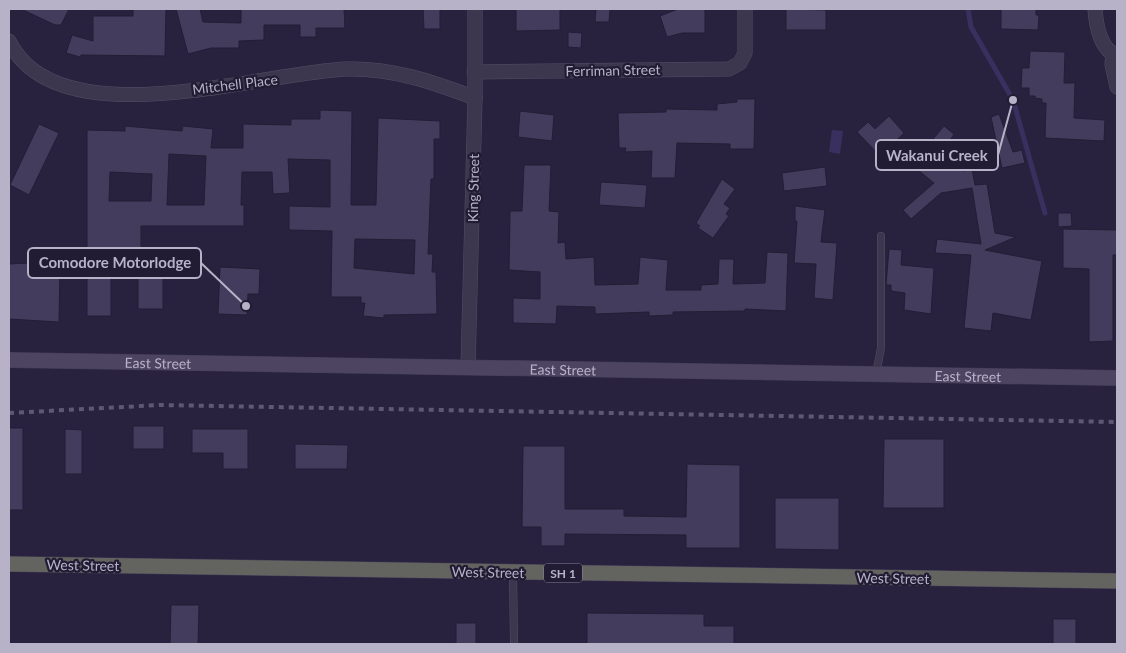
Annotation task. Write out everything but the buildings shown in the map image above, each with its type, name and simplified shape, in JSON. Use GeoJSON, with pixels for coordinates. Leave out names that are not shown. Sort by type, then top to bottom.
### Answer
{"type":"FeatureCollection","features":[{"type":"Feature","properties":{"kind":"highway","name":"West Street"},"geometry":{"type":"LineString","coordinates":[[9,564],[1117,581]]}},
{"type":"Feature","properties":{"kind":"main road","name":"East Street"},"geometry":{"type":"LineString","coordinates":[[9,360],[1117,378]]}},
{"type":"Feature","properties":{"kind":"street","name":"King Street"},"geometry":{"type":"LineString","coordinates":[[468,367],[475,98],[475,9]]}},
{"type":"Feature","properties":{"kind":"street","name":"Ferriman Street"},"geometry":{"type":"LineString","coordinates":[[474,72],[729,68],[740,62],[745,53],[746,9]]}},
{"type":"Feature","properties":{"kind":"street"},"geometry":{"type":"LineString","coordinates":[[1095,9],[1097,28],[1115,54],[1112,64],[1117,87]]}},
{"type":"Feature","properties":{"kind":"street","name":"Mitchell Place"},"geometry":{"type":"LineString","coordinates":[[9,41],[33,72],[48,81],[77,91],[162,93],[345,69],[379,70],[409,75],[475,98]]}},
{"type":"Feature","properties":{"kind":"lane"},"geometry":{"type":"LineString","coordinates":[[876,374],[881,348],[881,236]]}},
{"type":"Feature","properties":{"kind":"lane"},"geometry":{"type":"LineString","coordinates":[[513,573],[514,644]]}},
{"type":"Feature","properties":{"kind":"shaded area"},"geometry":{"type":"Polygon","coordinates":[[[832,130],[843,131],[840,154],[829,152],[832,130]]]}},
{"type":"Feature","properties":{"kind":"waterway"},"geometry":{"type":"LineString","coordinates":[[968,9],[971,27],[1013,100],[1045,213]]}},
{"type":"Feature","properties":{"kind":"railway"},"geometry":{"type":"LineString","coordinates":[[9,413],[160,405],[1117,422]]}},
{"type":"Feature","properties":{"kind":"place","name":"Wakanui Creek"},"geometry":{"type":"Point","coordinates":[1013,100]}},
{"type":"Feature","properties":{"kind":"place","name":"Comodore Motorlodge"},"geometry":{"type":"Point","coordinates":[246,306]}}]}
